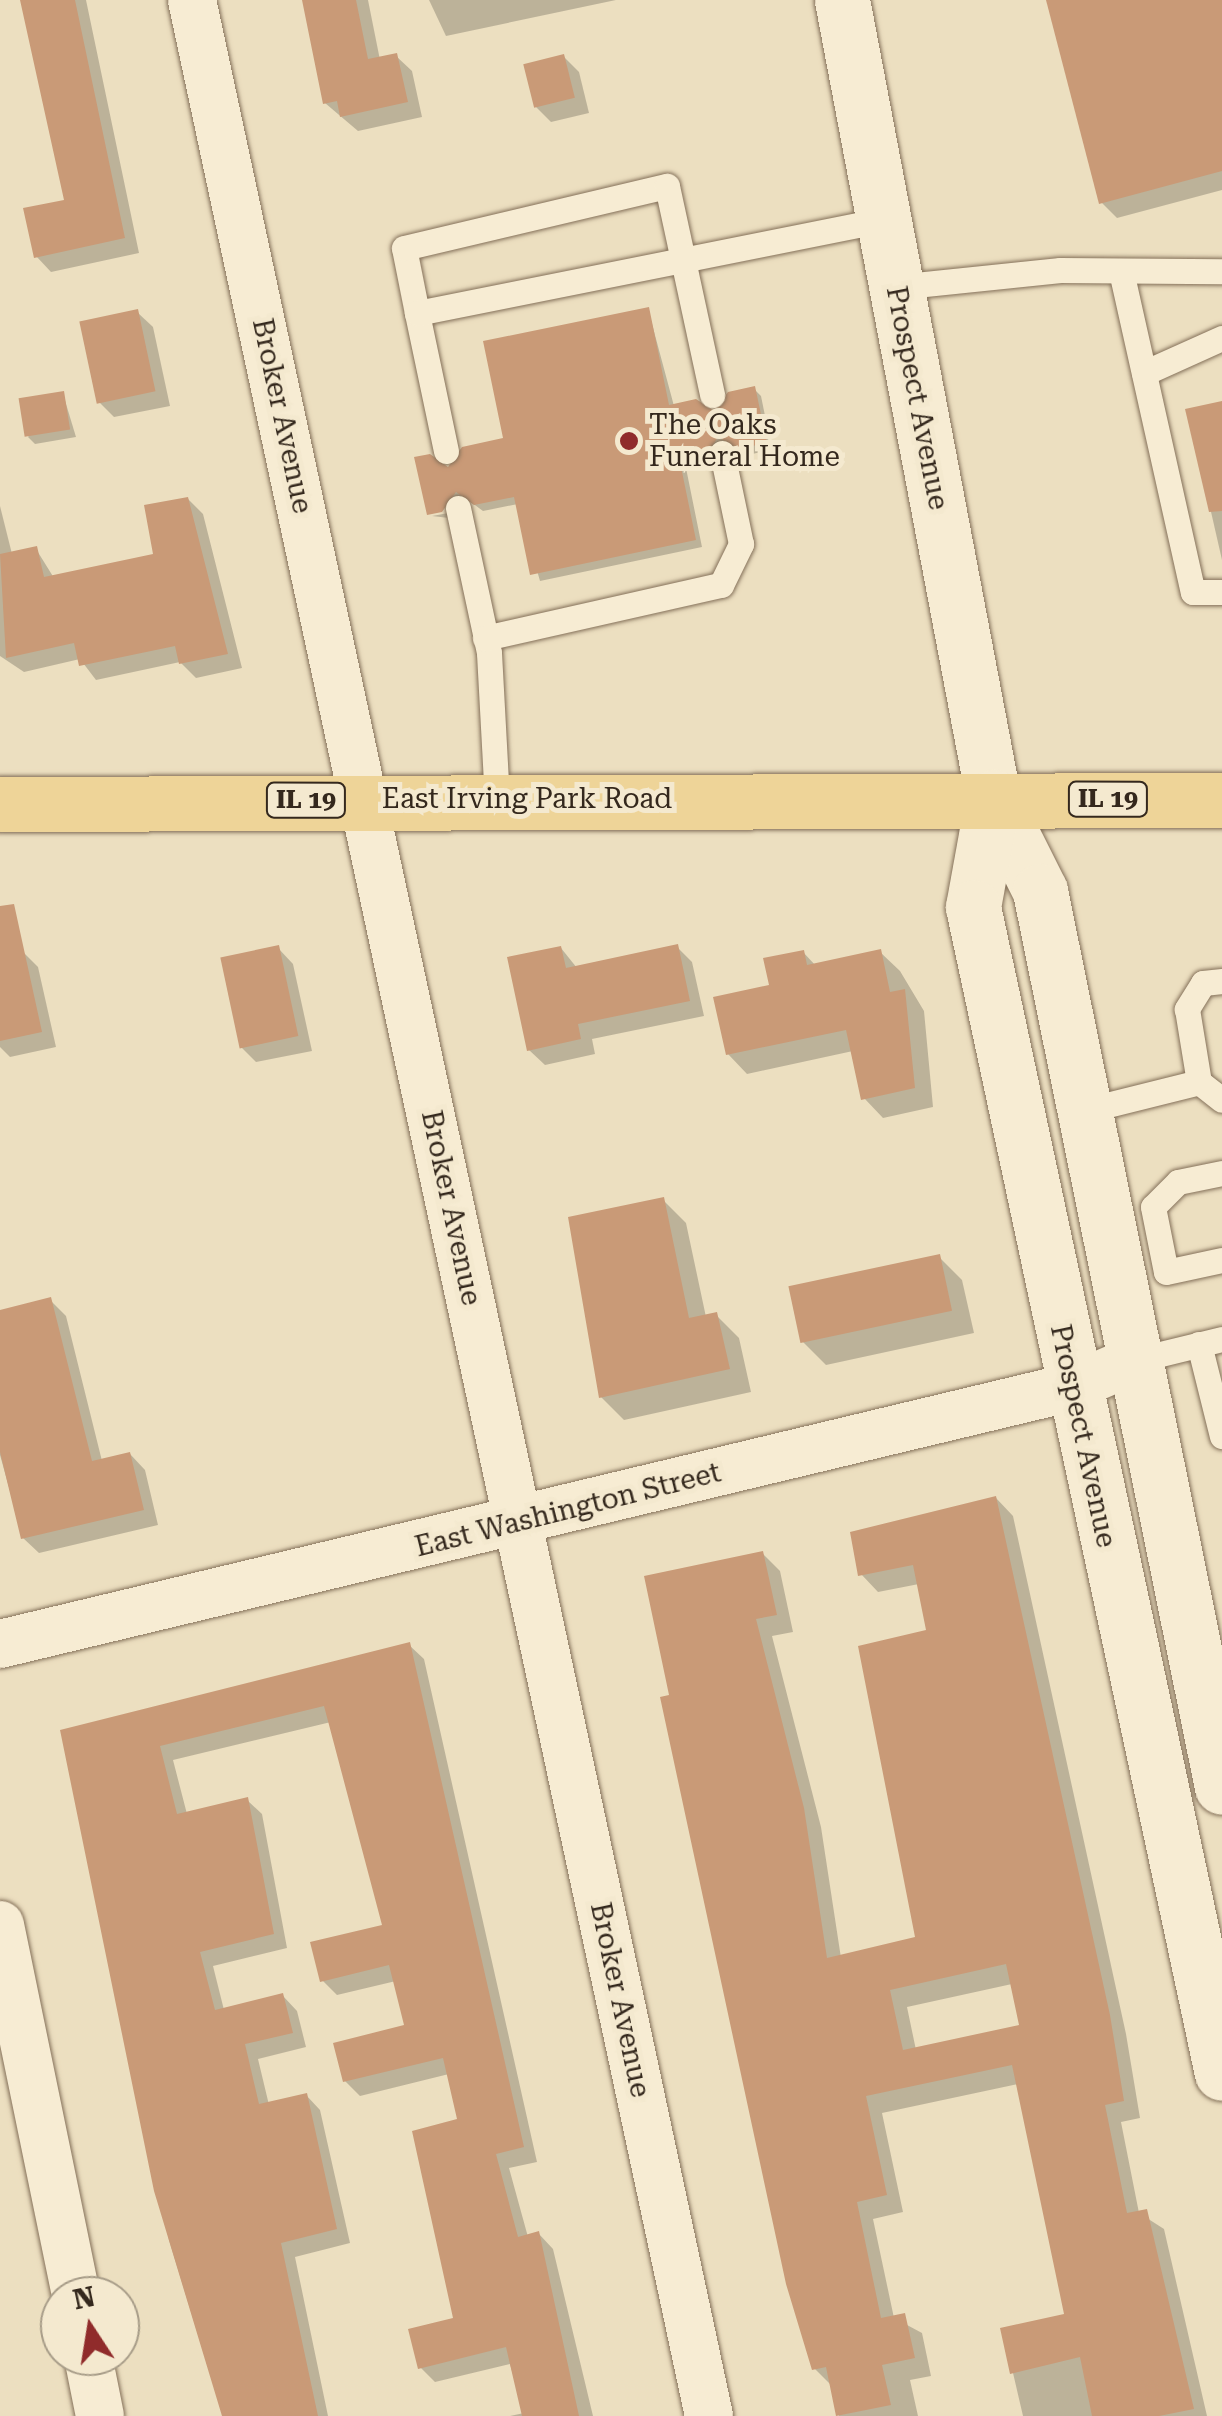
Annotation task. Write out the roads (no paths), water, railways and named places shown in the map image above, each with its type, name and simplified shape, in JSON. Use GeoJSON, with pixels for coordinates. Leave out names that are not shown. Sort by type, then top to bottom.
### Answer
{"type":"FeatureCollection","features":[{"type":"Feature","properties":{"kind":"main road","name":"East Irving Park Road"},"geometry":{"type":"LineString","coordinates":[[0,804],[993,797]]}},
{"type":"Feature","properties":{"kind":"main road","name":"IL 19"},"geometry":{"type":"LineString","coordinates":[[993,797],[1222,800]]}},
{"type":"Feature","properties":{"kind":"street","name":"Broker Avenue"},"geometry":{"type":"LineString","coordinates":[[192,0],[709,2416]]}},
{"type":"Feature","properties":{"kind":"street","name":"Prospect Avenue"},"geometry":{"type":"LineString","coordinates":[[842,0],[993,797],[1040,891],[1079,1112],[1222,1787]]}},
{"type":"Feature","properties":{"kind":"street","name":"Prospect Avenue"},"geometry":{"type":"LineString","coordinates":[[993,797],[973,907],[1072,1387],[1222,2073]]}},
{"type":"Feature","properties":{"kind":"street","name":"East Washington Street"},"geometry":{"type":"LineString","coordinates":[[0,1644],[518,1523],[1072,1387],[1132,1361]]}},
{"type":"Feature","properties":{"kind":"street"},"geometry":{"type":"LineString","coordinates":[[0,1924],[72,2276]]}},
{"type":"Feature","properties":{"kind":"street"},"geometry":{"type":"LineString","coordinates":[[92,2376],[100,2416]]}},
{"type":"Feature","properties":{"kind":"lane"},"geometry":{"type":"LineString","coordinates":[[446,450],[404,248],[666,186],[712,396]]}},
{"type":"Feature","properties":{"kind":"lane"},"geometry":{"type":"LineString","coordinates":[[417,313],[883,220]]}},
{"type":"Feature","properties":{"kind":"lane"},"geometry":{"type":"LineString","coordinates":[[1121,270],[1193,592],[1222,592]]}},
{"type":"Feature","properties":{"kind":"lane"},"geometry":{"type":"LineString","coordinates":[[896,287],[1121,270],[1222,271]]}},
{"type":"Feature","properties":{"kind":"lane"},"geometry":{"type":"LineString","coordinates":[[1144,373],[1222,338]]}},
{"type":"Feature","properties":{"kind":"lane"},"geometry":{"type":"LineString","coordinates":[[486,638],[721,585],[740,544],[722,453]]}},
{"type":"Feature","properties":{"kind":"lane"},"geometry":{"type":"LineString","coordinates":[[458,508],[486,638],[498,799]]}},
{"type":"Feature","properties":{"kind":"lane"},"geometry":{"type":"LineString","coordinates":[[1222,981],[1191,993],[1187,1009],[1199,1082],[1222,1100]]}},
{"type":"Feature","properties":{"kind":"lane"},"geometry":{"type":"LineString","coordinates":[[1079,1112],[1199,1082]]}},
{"type":"Feature","properties":{"kind":"lane"},"geometry":{"type":"LineString","coordinates":[[1222,1173],[1178,1182],[1152,1207],[1166,1272],[1222,1260]]}},
{"type":"Feature","properties":{"kind":"lane"},"geometry":{"type":"LineString","coordinates":[[1132,1361],[1210,1341],[1222,1436]]}},
{"type":"Feature","properties":{"kind":"place","name":"The Oaks Funeral Home"},"geometry":{"type":"Point","coordinates":[629,441]}}]}
